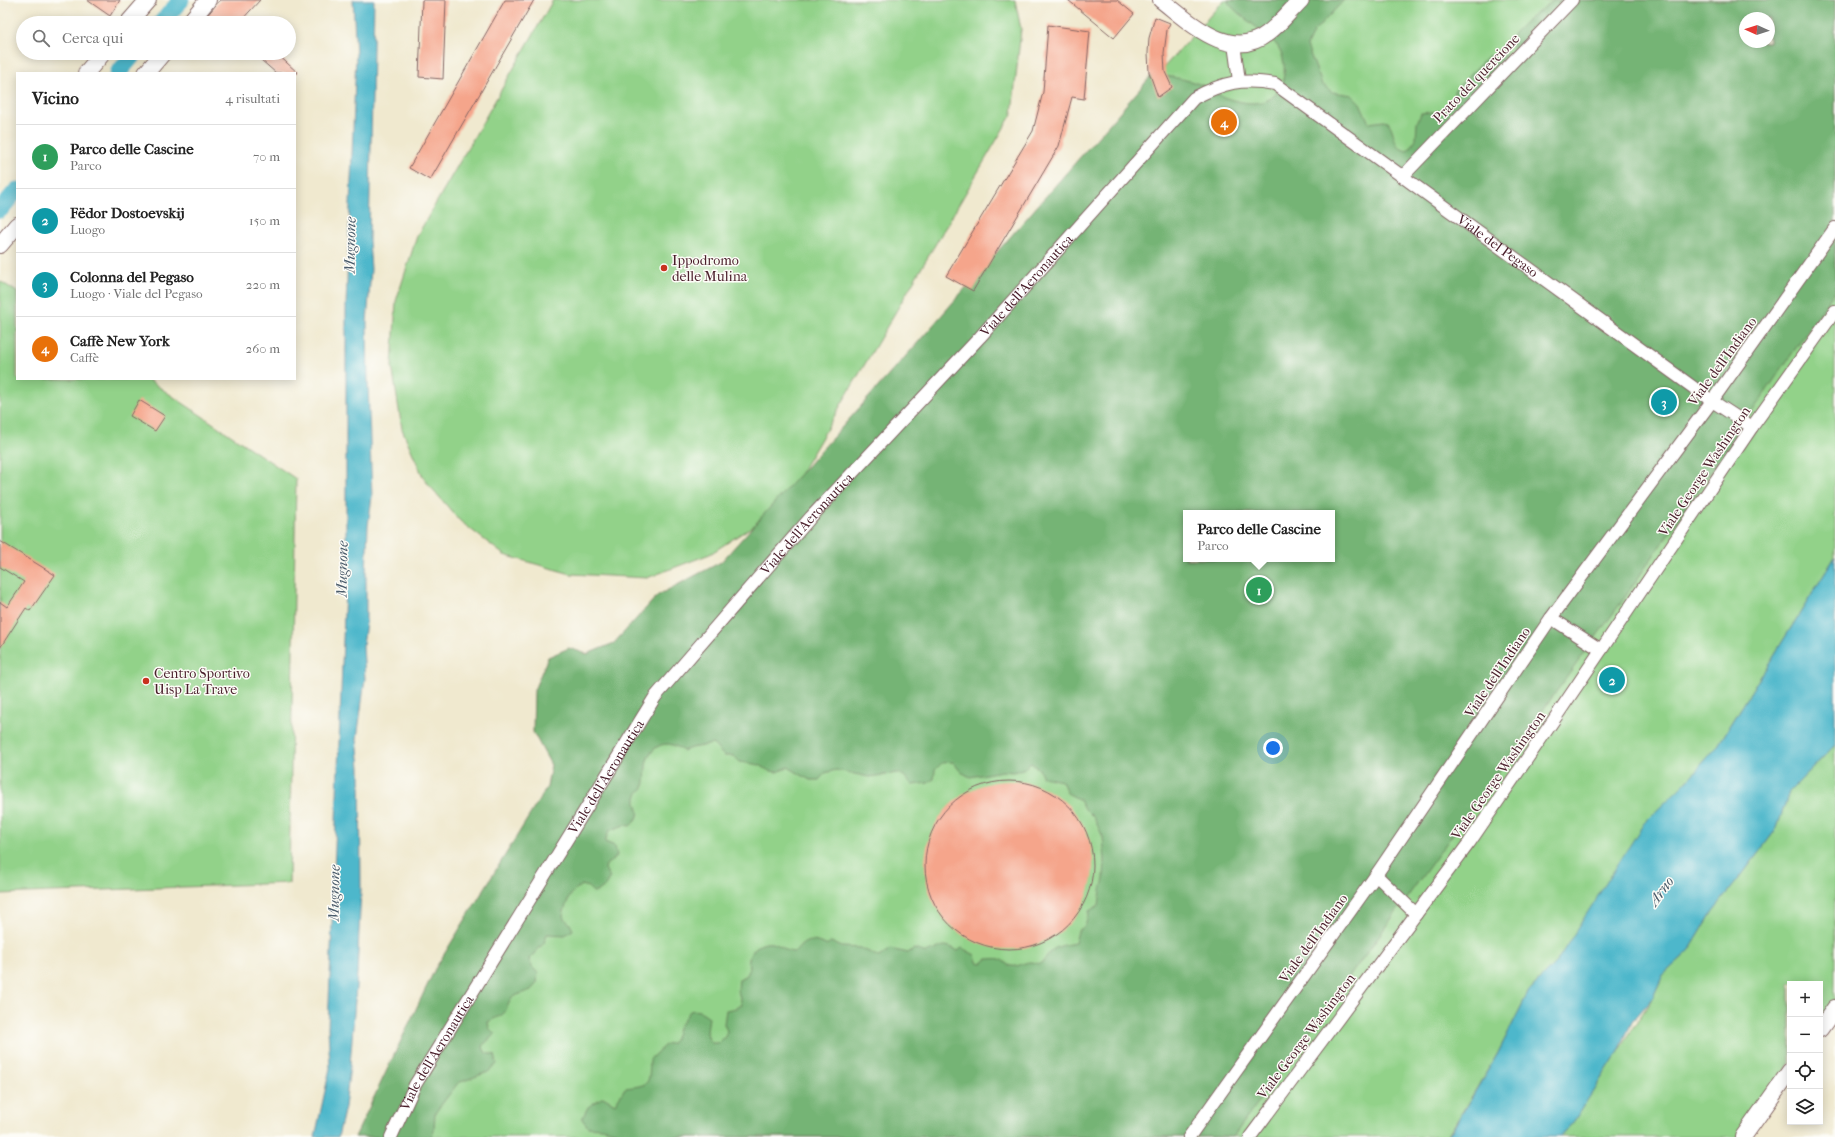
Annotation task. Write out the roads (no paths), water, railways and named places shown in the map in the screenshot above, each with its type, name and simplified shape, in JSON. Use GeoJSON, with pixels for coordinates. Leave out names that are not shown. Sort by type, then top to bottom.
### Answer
{"type":"FeatureCollection","features":[{"type":"Feature","properties":{"kind":"street"},"geometry":{"type":"LineString","coordinates":[[134,16],[148,0]]}},
{"type":"Feature","properties":{"kind":"street"},"geometry":{"type":"LineString","coordinates":[[195,16],[208,0]]}},
{"type":"Feature","properties":{"kind":"street"},"geometry":{"type":"LineString","coordinates":[[1161,0],[1211,36],[1222,42],[1234,44],[1254,41],[1267,34],[1301,0]]}},
{"type":"Feature","properties":{"kind":"street","name":"Prato del quercione"},"geometry":{"type":"LineString","coordinates":[[1403,176],[1572,0]]}},
{"type":"Feature","properties":{"kind":"street"},"geometry":{"type":"LineString","coordinates":[[1234,44],[1239,81]]}},
{"type":"Feature","properties":{"kind":"street"},"geometry":{"type":"LineString","coordinates":[[87,72],[97,60]]}},
{"type":"Feature","properties":{"kind":"street"},"geometry":{"type":"LineString","coordinates":[[147,72],[157,60]]}},
{"type":"Feature","properties":{"kind":"street","name":"Viale del Pegaso"},"geometry":{"type":"LineString","coordinates":[[1239,81],[1258,81],[1275,84],[1712,401],[1752,427]]}},
{"type":"Feature","properties":{"kind":"street","name":"Viale dell'Aeronautica"},"geometry":{"type":"LineString","coordinates":[[391,1137],[415,1085],[655,697],[811,517],[980,337],[1194,98],[1226,83],[1239,81]]}},
{"type":"Feature","properties":{"kind":"street"},"geometry":{"type":"LineString","coordinates":[[0,245],[16,226]]}},
{"type":"Feature","properties":{"kind":"street","name":"Viale dell'Indiano"},"geometry":{"type":"LineString","coordinates":[[1189,1137],[1376,875],[1552,618],[1712,401],[1835,228]]}},
{"type":"Feature","properties":{"kind":"street","name":"Viale George Washington"},"geometry":{"type":"LineString","coordinates":[[1250,1137],[1469,843],[1752,427],[1835,311]]}},
{"type":"Feature","properties":{"kind":"street"},"geometry":{"type":"LineString","coordinates":[[1552,618],[1601,650]]}},
{"type":"Feature","properties":{"kind":"street"},"geometry":{"type":"LineString","coordinates":[[1376,875],[1416,914]]}},
{"type":"Feature","properties":{"kind":"street"},"geometry":{"type":"LineString","coordinates":[[1823,1025],[1835,1008]]}},
{"type":"Feature","properties":{"kind":"street"},"geometry":{"type":"LineString","coordinates":[[1743,1137],[1787,1075]]}},
{"type":"Feature","properties":{"kind":"water","name":"Mugnone"},"geometry":{"type":"Polygon","coordinates":[[[353,0],[374,0],[369,241],[371,269],[367,323],[372,497],[368,526],[366,622],[363,646],[365,679],[357,739],[360,767],[361,889],[357,974],[350,1066],[345,1107],[338,1137],[315,1137],[330,1068],[328,1028],[346,562],[346,305],[356,55],[353,0]]]}},
{"type":"Feature","properties":{"kind":"water","name":"Arno"},"geometry":{"type":"Polygon","coordinates":[[[1835,557],[1835,745],[1789,792],[1777,828],[1713,911],[1689,951],[1663,975],[1653,997],[1632,1022],[1618,1052],[1574,1121],[1560,1137],[1448,1137],[1497,1055],[1529,991],[1555,964],[1644,823],[1684,784],[1717,747],[1835,557]]]}},
{"type":"Feature","properties":{"kind":"waterway"},"geometry":{"type":"LineString","coordinates":[[167,16],[181,0]]}},
{"type":"Feature","properties":{"kind":"waterway"},"geometry":{"type":"LineString","coordinates":[[119,72],[129,60]]}},
{"type":"Feature","properties":{"kind":"waterway"},"geometry":{"type":"LineString","coordinates":[[0,210],[16,191]]}},
{"type":"Feature","properties":{"kind":"place","name":"Caffè New York"},"geometry":{"type":"Point","coordinates":[1224,122]}},
{"type":"Feature","properties":{"kind":"place","name":"Ippodromo delle Mulina"},"geometry":{"type":"Point","coordinates":[664,268]}},
{"type":"Feature","properties":{"kind":"place","name":"Colonna del Pegaso"},"geometry":{"type":"Point","coordinates":[1664,402]}},
{"type":"Feature","properties":{"kind":"place","name":"Parco delle Cascine"},"geometry":{"type":"Point","coordinates":[1259,590]}},
{"type":"Feature","properties":{"kind":"place","name":"Fëdor Dostoevskij"},"geometry":{"type":"Point","coordinates":[1612,680]}},
{"type":"Feature","properties":{"kind":"place","name":"Centro Sportivo Uisp La Trave"},"geometry":{"type":"Point","coordinates":[146,681]}}]}
